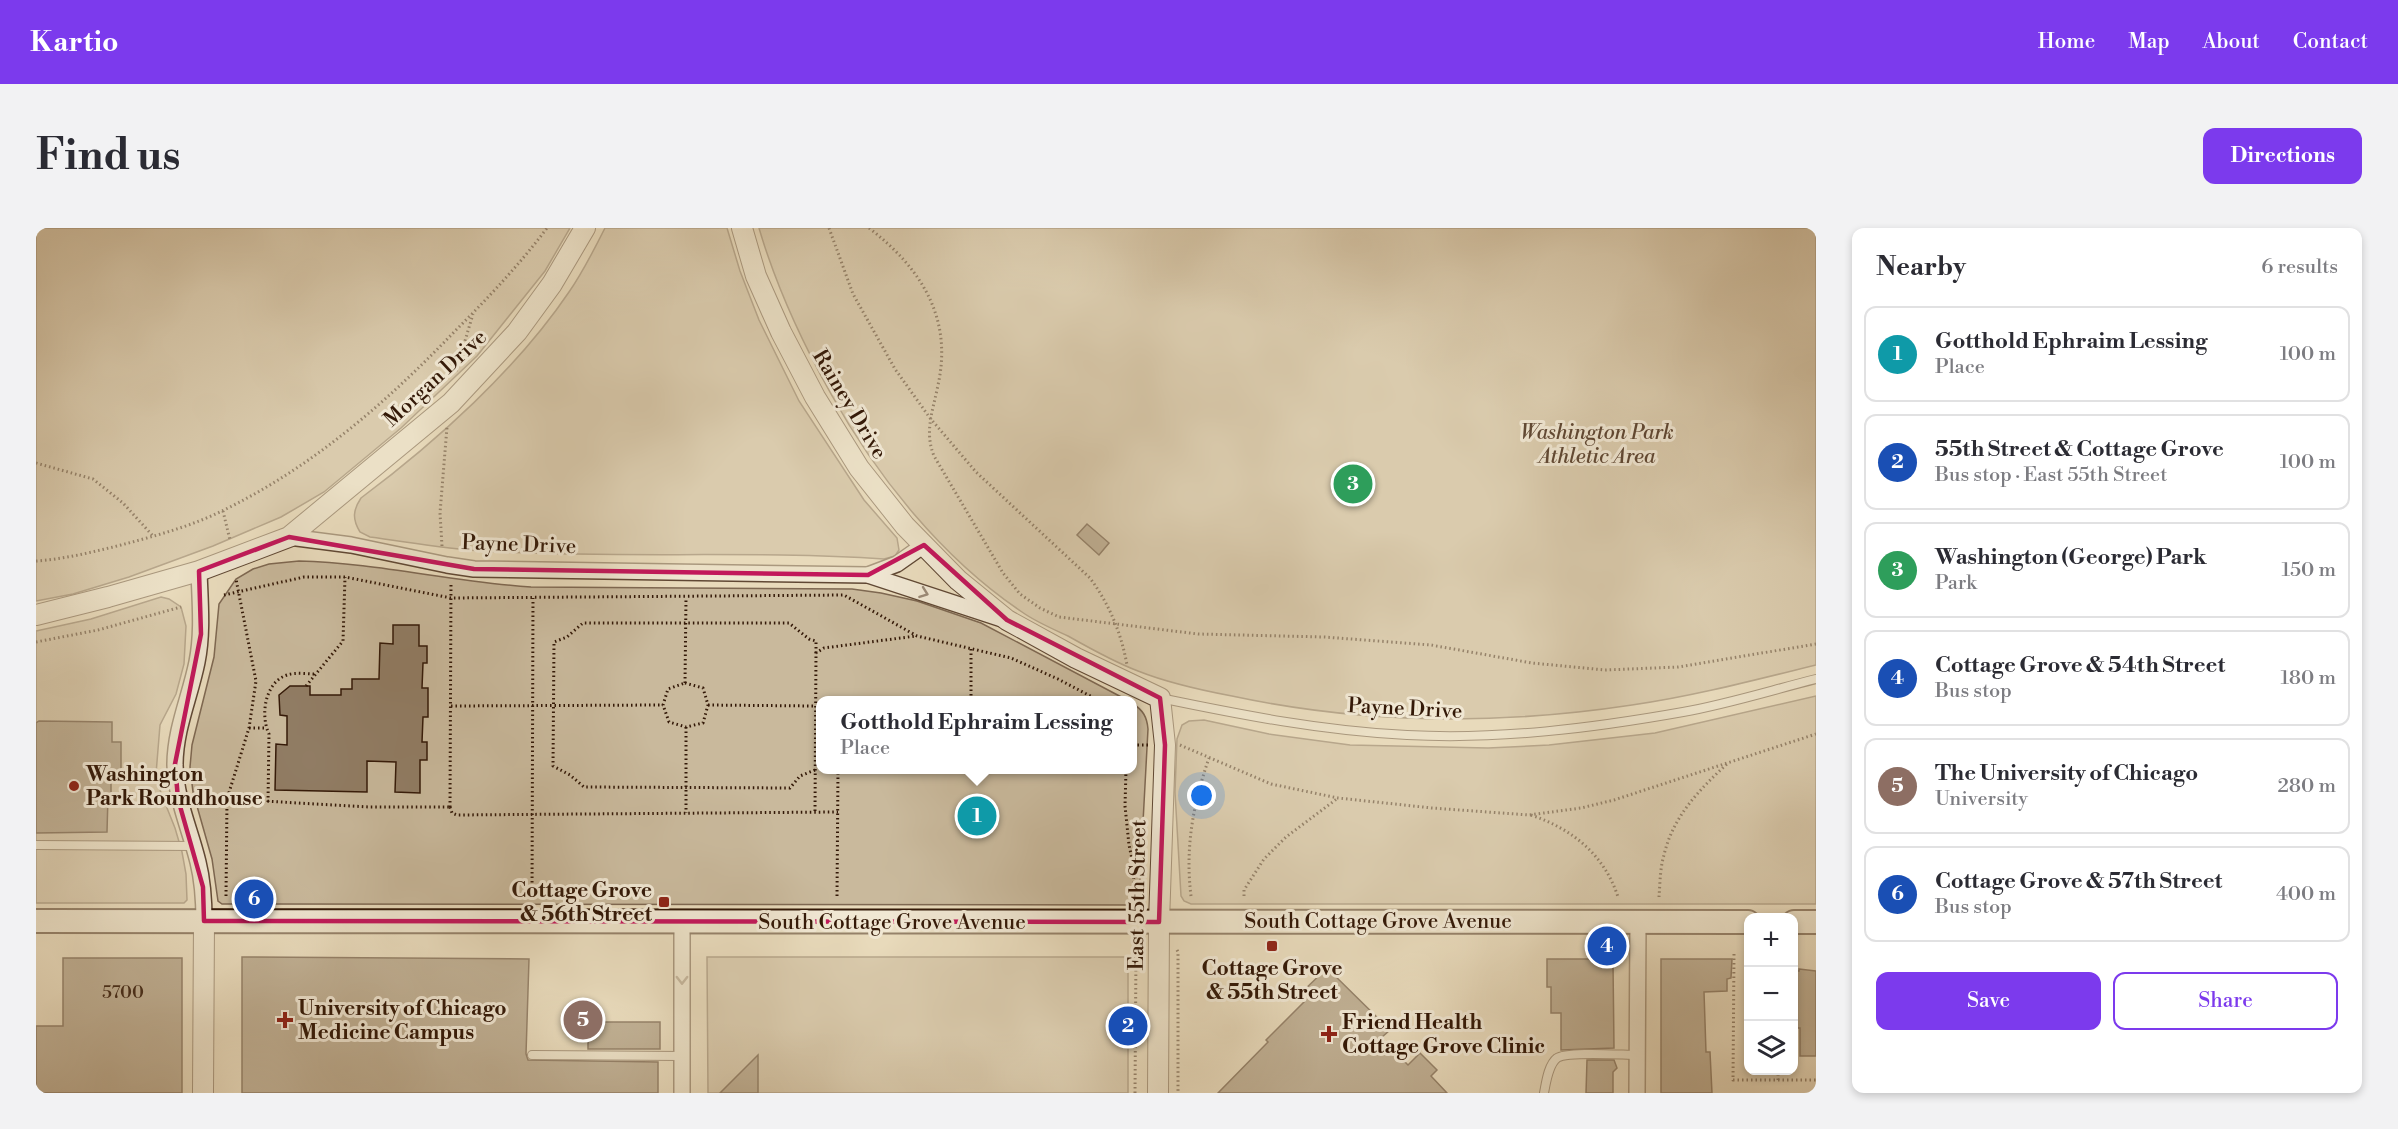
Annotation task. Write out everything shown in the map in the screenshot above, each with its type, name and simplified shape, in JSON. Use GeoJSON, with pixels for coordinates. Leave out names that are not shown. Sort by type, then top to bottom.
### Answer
{"type":"FeatureCollection","features":[{"type":"Feature","properties":{"kind":"main road","name":"South Cottage Grove Avenue"},"geometry":{"type":"LineString","coordinates":[[36,921],[1744,922]]}},
{"type":"Feature","properties":{"kind":"main road"},"geometry":{"type":"LineString","coordinates":[[1798,922],[1816,922]]}},
{"type":"Feature","properties":{"kind":"street","name":"Morgan Drive"},"geometry":{"type":"LineString","coordinates":[[289,537],[451,403],[517,332],[552,284],[585,228]]}},
{"type":"Feature","properties":{"kind":"street","name":"Rainey Drive"},"geometry":{"type":"LineString","coordinates":[[742,228],[756,276],[781,332],[815,397],[859,468],[905,526],[958,580]]}},
{"type":"Feature","properties":{"kind":"street","name":"Payne Drive"},"geometry":{"type":"LineString","coordinates":[[36,615],[200,571],[289,537],[351,545],[474,569],[868,575],[969,610],[1007,620]]}},
{"type":"Feature","properties":{"kind":"street"},"geometry":{"type":"LineString","coordinates":[[868,575],[897,564],[924,545]]}},
{"type":"Feature","properties":{"kind":"street"},"geometry":{"type":"LineString","coordinates":[[200,571],[201,634],[196,663],[181,718],[175,764],[178,799],[203,886],[203,1093]]}},
{"type":"Feature","properties":{"kind":"street","name":"Payne Drive"},"geometry":{"type":"LineString","coordinates":[[958,580],[1007,620],[1076,658],[1160,698]]}},
{"type":"Feature","properties":{"kind":"street","name":"East 55th Street"},"geometry":{"type":"LineString","coordinates":[[1158,1093],[1159,922],[1165,745],[1160,698]]}},
{"type":"Feature","properties":{"kind":"street"},"geometry":{"type":"LineString","coordinates":[[682,921],[682,1093]]}},
{"type":"Feature","properties":{"kind":"street"},"geometry":{"type":"LineString","coordinates":[[1637,1093],[1638,922]]}},
{"type":"Feature","properties":{"kind":"lane","name":"Payne Drive"},"geometry":{"type":"LineString","coordinates":[[1160,698],[1264,719],[1343,730],[1409,735],[1474,735],[1571,729],[1685,712],[1816,680]]}},
{"type":"Feature","properties":{"kind":"lane"},"geometry":{"type":"LineString","coordinates":[[36,845],[193,846]]}},
{"type":"Feature","properties":{"kind":"lane"},"geometry":{"type":"LineString","coordinates":[[1544,1093],[1554,1061],[1559,1057],[1570,1054],[1637,1054]]}},
{"type":"Feature","properties":{"kind":"lane"},"geometry":{"type":"LineString","coordinates":[[532,1055],[682,1056]]}},
{"type":"Feature","properties":{"kind":"path"},"geometry":{"type":"LineString","coordinates":[[36,561],[79,555],[153,536],[223,511],[270,485],[318,454],[368,416],[424,364],[547,228]]}},
{"type":"Feature","properties":{"kind":"path"},"geometry":{"type":"LineString","coordinates":[[829,228],[854,294],[895,369],[930,418],[976,472],[1090,578],[1118,626],[1128,667]]}},
{"type":"Feature","properties":{"kind":"path"},"geometry":{"type":"LineString","coordinates":[[869,228],[894,247],[926,288],[939,322],[942,363],[930,418],[929,443],[934,456],[978,533],[1020,594],[1040,608],[1059,617],[1198,634],[1324,637],[1431,645],[1532,663],[1605,670],[1678,667],[1816,644]]}},
{"type":"Feature","properties":{"kind":"path"},"geometry":{"type":"LineString","coordinates":[[454,376],[473,312]]}},
{"type":"Feature","properties":{"kind":"path"},"geometry":{"type":"LineString","coordinates":[[442,546],[440,513],[448,426]]}},
{"type":"Feature","properties":{"kind":"path"},"geometry":{"type":"LineString","coordinates":[[36,463],[93,478],[123,502],[153,536]]}},
{"type":"Feature","properties":{"kind":"path"},"geometry":{"type":"LineString","coordinates":[[223,511],[230,540]]}},
{"type":"Feature","properties":{"kind":"path"},"geometry":{"type":"LineString","coordinates":[[224,595],[304,577],[345,577],[452,598],[844,595],[917,636],[1011,658],[1090,696]]}},
{"type":"Feature","properties":{"kind":"path"},"geometry":{"type":"LineString","coordinates":[[306,686],[344,641],[345,577]]}},
{"type":"Feature","properties":{"kind":"path"},"geometry":{"type":"LineString","coordinates":[[226,896],[227,800],[249,728],[256,681],[236,579]]}},
{"type":"Feature","properties":{"kind":"path"},"geometry":{"type":"LineString","coordinates":[[452,582],[450,807],[452,813],[457,815],[838,812]]}},
{"type":"Feature","properties":{"kind":"path"},"geometry":{"type":"LineString","coordinates":[[685,683],[686,597]]}},
{"type":"Feature","properties":{"kind":"path"},"geometry":{"type":"LineString","coordinates":[[532,896],[533,598]]}},
{"type":"Feature","properties":{"kind":"path"},"geometry":{"type":"LineString","coordinates":[[36,642],[98,630],[181,607]]}},
{"type":"Feature","properties":{"kind":"path"},"geometry":{"type":"LineString","coordinates":[[815,770],[800,776],[790,788],[584,787],[570,774],[554,766],[554,642],[567,637],[583,623],[789,623],[809,639],[816,640],[815,812]]}},
{"type":"Feature","properties":{"kind":"path"},"geometry":{"type":"LineString","coordinates":[[816,653],[824,648],[917,636]]}},
{"type":"Feature","properties":{"kind":"path"},"geometry":{"type":"LineString","coordinates":[[971,648],[971,696]]}},
{"type":"Feature","properties":{"kind":"path"},"geometry":{"type":"LineString","coordinates":[[268,802],[266,702],[268,694],[275,683],[285,675],[316,674]]}},
{"type":"Feature","properties":{"kind":"path"},"geometry":{"type":"LineString","coordinates":[[685,683],[703,688],[708,705],[703,723],[686,727],[669,722],[663,705],[668,689],[685,683]]}},
{"type":"Feature","properties":{"kind":"path"},"geometry":{"type":"LineString","coordinates":[[451,706],[663,705]]}},
{"type":"Feature","properties":{"kind":"path"},"geometry":{"type":"LineString","coordinates":[[708,705],[815,706]]}},
{"type":"Feature","properties":{"kind":"path"},"geometry":{"type":"LineString","coordinates":[[686,727],[686,813]]}},
{"type":"Feature","properties":{"kind":"path"},"geometry":{"type":"LineString","coordinates":[[249,728],[266,728]]}},
{"type":"Feature","properties":{"kind":"path"},"geometry":{"type":"LineString","coordinates":[[1529,815],[1581,808],[1614,800],[1816,734]]}},
{"type":"Feature","properties":{"kind":"path"},"geometry":{"type":"LineString","coordinates":[[1177,744],[1271,784],[1338,798],[1529,815],[1551,822],[1584,843],[1605,868],[1618,897]]}},
{"type":"Feature","properties":{"kind":"path"},"geometry":{"type":"LineString","coordinates":[[1137,745],[1148,745]]}},
{"type":"Feature","properties":{"kind":"path"},"geometry":{"type":"LineString","coordinates":[[1191,896],[1188,868],[1192,822],[1199,788],[1209,758]]}},
{"type":"Feature","properties":{"kind":"path"},"geometry":{"type":"LineString","coordinates":[[1659,897],[1664,855],[1675,826],[1687,805],[1730,761]]}},
{"type":"Feature","properties":{"kind":"path"},"geometry":{"type":"LineString","coordinates":[[837,896],[838,774]]}},
{"type":"Feature","properties":{"kind":"path"},"geometry":{"type":"LineString","coordinates":[[1126,774],[1125,806],[1134,868],[1133,897]]}},
{"type":"Feature","properties":{"kind":"path"},"geometry":{"type":"LineString","coordinates":[[1244,896],[1244,890],[1264,859],[1286,837],[1338,798]]}},
{"type":"Feature","properties":{"kind":"path"},"geometry":{"type":"LineString","coordinates":[[227,800],[369,807],[450,807]]}},
{"type":"Feature","properties":{"kind":"path"},"geometry":{"type":"LineString","coordinates":[[1135,1093],[1136,951]]}},
{"type":"Feature","properties":{"kind":"path"},"geometry":{"type":"LineString","coordinates":[[1178,952],[1178,1093]]}},
{"type":"Feature","properties":{"kind":"path"},"geometry":{"type":"LineString","coordinates":[[1734,954],[1733,1080],[1816,1080]]}},
{"type":"Feature","properties":{"kind":"path"},"geometry":{"type":"LineString","coordinates":[[1778,1075],[1778,1080]]}},
{"type":"Feature","properties":{"kind":"highlighted area"},"geometry":{"type":"Polygon","coordinates":[[[289,537],[474,569],[868,575],[924,545],[1007,620],[1160,698],[1165,745],[1159,922],[204,921],[203,887],[178,799],[175,764],[201,634],[199,571],[289,537]]]}},
{"type":"Feature","properties":{"kind":"green space"},"geometry":{"type":"Polygon","coordinates":[[[36,228],[570,228],[545,271],[477,356],[401,428],[324,492],[281,517],[213,546],[129,577],[73,594],[36,601],[36,228]]]}},
{"type":"Feature","properties":{"kind":"green space"},"geometry":{"type":"Polygon","coordinates":[[[605,228],[727,228],[740,271],[759,320],[799,401],[864,500],[897,538],[899,550],[895,556],[884,559],[784,555],[483,551],[370,537],[360,532],[354,515],[361,498],[446,429],[525,349],[574,284],[605,228]]]}},
{"type":"Feature","properties":{"kind":"green space","name":"Washington Park Athletic Area"},"geometry":{"type":"Polygon","coordinates":[[[759,228],[1816,228],[1816,665],[1655,701],[1582,712],[1482,718],[1381,716],[1281,705],[1184,686],[1129,667],[1022,612],[965,567],[914,514],[869,456],[820,374],[782,292],[759,228]]]}},
{"type":"Feature","properties":{"kind":"green space"},"geometry":{"type":"Polygon","coordinates":[[[299,561],[328,562],[531,587],[852,589],[917,601],[981,623],[1119,696],[816,696],[816,774],[1137,774],[1137,707],[1144,714],[1148,729],[1139,897],[1132,905],[222,904],[218,901],[212,859],[193,792],[190,767],[192,745],[214,657],[219,604],[236,579],[253,569],[269,564],[299,561]]]}},
{"type":"Feature","properties":{"kind":"green space"},"geometry":{"type":"Polygon","coordinates":[[[161,597],[181,607],[186,626],[184,664],[176,694],[160,725],[156,774],[182,852],[187,900],[184,903],[36,903],[36,631],[91,619],[161,597]]]}},
{"type":"Feature","properties":{"kind":"green space"},"geometry":{"type":"Polygon","coordinates":[[[1816,696],[1816,904],[1191,904],[1184,901],[1181,896],[1175,792],[1177,739],[1182,725],[1189,721],[1204,720],[1269,734],[1350,745],[1488,748],[1549,745],[1655,733],[1816,696]]]}},
{"type":"Feature","properties":{"kind":"green space"},"geometry":{"type":"Polygon","coordinates":[[[707,957],[1128,957],[1128,1093],[708,1093],[707,957]]]}},
{"type":"Feature","properties":{"kind":"building"},"geometry":{"type":"Polygon","coordinates":[[[1087,524],[1109,543],[1099,555],[1077,535],[1087,524]]]}},
{"type":"Feature","properties":{"kind":"building"},"geometry":{"type":"Polygon","coordinates":[[[393,625],[419,625],[419,646],[427,646],[427,663],[423,663],[422,688],[428,688],[428,717],[423,717],[422,742],[427,742],[427,760],[420,760],[420,793],[395,792],[396,762],[367,761],[367,792],[275,790],[276,744],[287,745],[287,716],[280,715],[279,695],[290,686],[310,686],[310,695],[341,695],[341,689],[352,689],[352,679],[379,679],[380,643],[393,644],[393,625]]]}},
{"type":"Feature","properties":{"kind":"building","name":"Washington Park Roundhouse"},"geometry":{"type":"Polygon","coordinates":[[[39,721],[112,722],[112,742],[121,742],[121,776],[111,776],[107,832],[36,833],[36,723],[39,721]]]}},
{"type":"Feature","properties":{"kind":"building"},"geometry":{"type":"Polygon","coordinates":[[[242,957],[529,959],[526,1054],[528,1060],[658,1062],[658,1093],[242,1093],[242,957]]]}},
{"type":"Feature","properties":{"kind":"building"},"geometry":{"type":"Polygon","coordinates":[[[63,958],[182,958],[182,1093],[36,1093],[36,1026],[63,1026],[63,958]]]}},
{"type":"Feature","properties":{"kind":"building"},"geometry":{"type":"Polygon","coordinates":[[[1547,959],[1605,959],[1606,963],[1613,963],[1614,1048],[1561,1050],[1561,1013],[1551,1013],[1551,987],[1547,987],[1547,959]]]}},
{"type":"Feature","properties":{"kind":"building"},"geometry":{"type":"Polygon","coordinates":[[[1661,959],[1732,959],[1731,978],[1727,979],[1727,991],[1704,992],[1706,1052],[1710,1052],[1712,1093],[1661,1093],[1661,959]]]}},
{"type":"Feature","properties":{"kind":"building","name":"Friend Health Cottage Grove Clinic"},"geometry":{"type":"Polygon","coordinates":[[[1327,968],[1390,1030],[1381,1038],[1408,1065],[1420,1053],[1437,1070],[1431,1076],[1447,1093],[1218,1093],[1306,1000],[1300,994],[1327,968]]]}},
{"type":"Feature","properties":{"kind":"building"},"geometry":{"type":"Polygon","coordinates":[[[1799,969],[1816,971],[1816,1056],[1800,1056],[1799,969]]]}},
{"type":"Feature","properties":{"kind":"building"},"geometry":{"type":"Polygon","coordinates":[[[588,1022],[660,1022],[660,1049],[588,1049],[588,1022]]]}},
{"type":"Feature","properties":{"kind":"building"},"geometry":{"type":"Polygon","coordinates":[[[758,1055],[758,1093],[720,1093],[758,1055]]]}},
{"type":"Feature","properties":{"kind":"building"},"geometry":{"type":"Polygon","coordinates":[[[1587,1060],[1614,1060],[1617,1068],[1613,1072],[1613,1093],[1586,1093],[1587,1060]]]}},
{"type":"Feature","properties":{"kind":"place","name":"Washington (George) Park"},"geometry":{"type":"Point","coordinates":[1353,484]}},
{"type":"Feature","properties":{"kind":"place","name":"Washington Park Roundhouse"},"geometry":{"type":"Point","coordinates":[74,786]}},
{"type":"Feature","properties":{"kind":"place","name":"Gotthold Ephraim Lessing"},"geometry":{"type":"Point","coordinates":[977,816]}},
{"type":"Feature","properties":{"kind":"place","name":"Cottage Grove & 57th Street"},"geometry":{"type":"Point","coordinates":[254,899]}},
{"type":"Feature","properties":{"kind":"place","name":"Cottage Grove & 56th Street"},"geometry":{"type":"Point","coordinates":[664,902]}},
{"type":"Feature","properties":{"kind":"place","name":"Cottage Grove & 55th Street"},"geometry":{"type":"Point","coordinates":[1272,946]}},
{"type":"Feature","properties":{"kind":"place","name":"Cottage Grove & 54th Street"},"geometry":{"type":"Point","coordinates":[1607,946]}},
{"type":"Feature","properties":{"kind":"place","name":"University of Chicago Medicine Campus"},"geometry":{"type":"Point","coordinates":[285,1020]}},
{"type":"Feature","properties":{"kind":"place","name":"The University of Chicago"},"geometry":{"type":"Point","coordinates":[583,1020]}},
{"type":"Feature","properties":{"kind":"place","name":"55th Street & Cottage Grove"},"geometry":{"type":"Point","coordinates":[1128,1026]}},
{"type":"Feature","properties":{"kind":"place","name":"Friend Health Cottage Grove Clinic"},"geometry":{"type":"Point","coordinates":[1329,1034]}}]}
